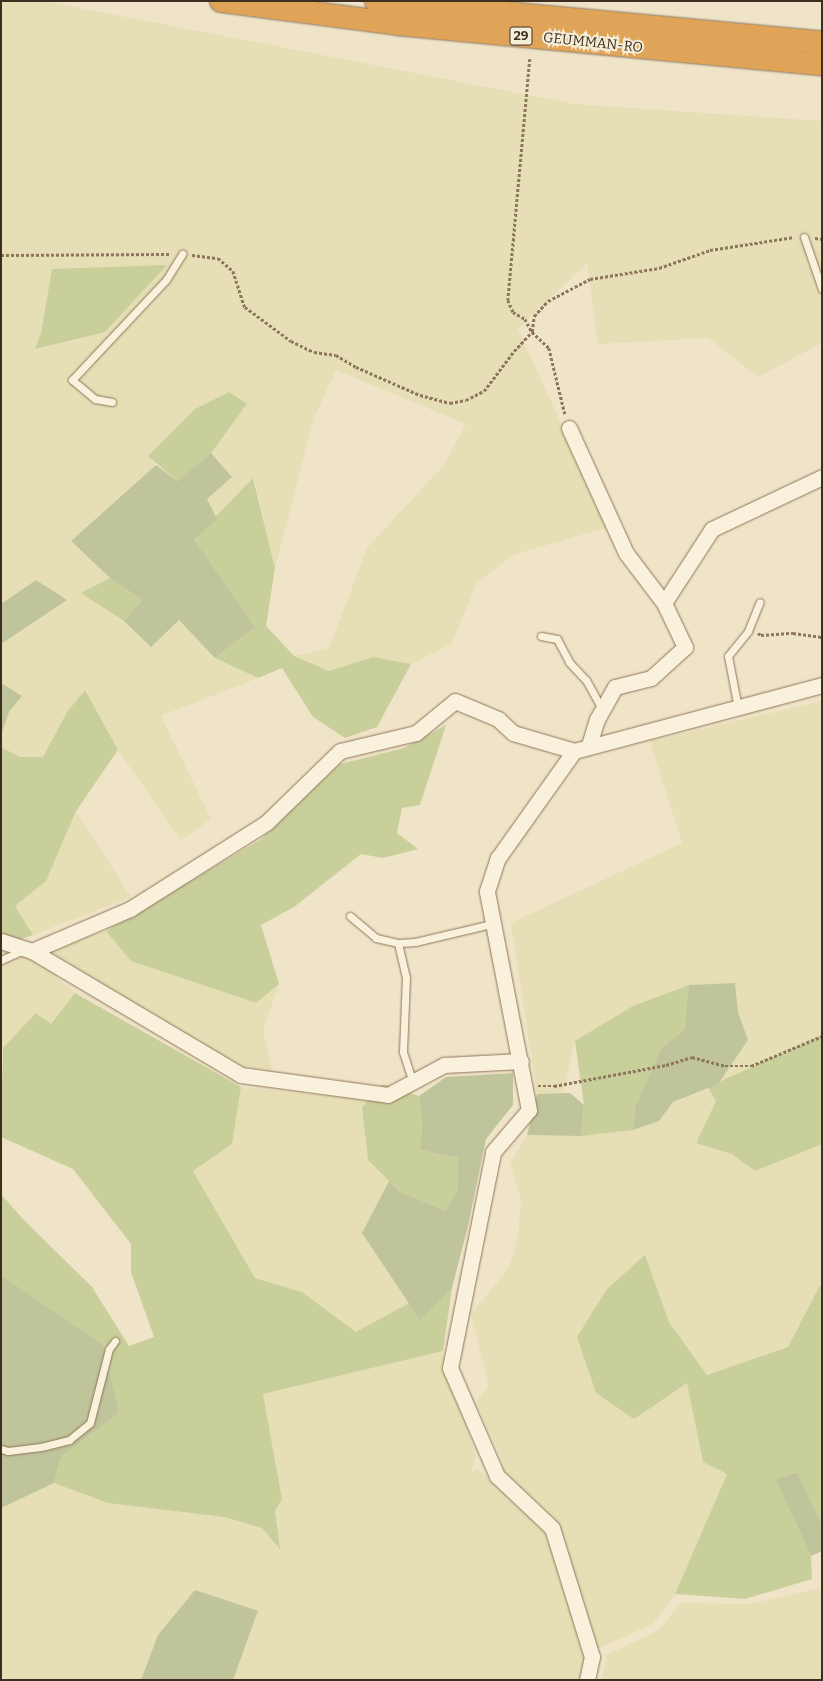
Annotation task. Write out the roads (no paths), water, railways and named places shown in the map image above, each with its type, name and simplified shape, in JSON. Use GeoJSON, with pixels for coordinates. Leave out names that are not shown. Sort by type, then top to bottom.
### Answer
{"type":"FeatureCollection","features":[{"type":"Feature","properties":{"kind":"highway","name":"GEUMMAN-RO"},"geometry":{"type":"LineString","coordinates":[[221,1],[397,24],[822,64]]}},
{"type":"Feature","properties":{"kind":"highway","name":"GEUMMAN-RO"},"geometry":{"type":"LineString","coordinates":[[376,1],[822,42]]}},
{"type":"Feature","properties":{"kind":"street"},"geometry":{"type":"LineString","coordinates":[[569,428],[626,553],[664,603],[685,646],[651,678],[615,687],[602,709],[589,746]]}},
{"type":"Feature","properties":{"kind":"street"},"geometry":{"type":"LineString","coordinates":[[664,603],[712,528],[822,477]]}},
{"type":"Feature","properties":{"kind":"street"},"geometry":{"type":"LineString","coordinates":[[29,950],[130,910],[266,823],[340,751],[416,733],[455,701],[498,719],[513,733],[574,751],[822,685]]}},
{"type":"Feature","properties":{"kind":"street"},"geometry":{"type":"LineString","coordinates":[[574,751],[498,858],[487,891],[492,924],[522,1061],[529,1110],[494,1152],[450,1368],[497,1476],[552,1528],[592,1657],[587,1680]]}},
{"type":"Feature","properties":{"kind":"street"},"geometry":{"type":"LineString","coordinates":[[1,941],[29,950],[241,1075],[388,1095],[444,1065],[522,1061]]}},
{"type":"Feature","properties":{"kind":"lane"},"geometry":{"type":"LineString","coordinates":[[804,237],[822,289]]}},
{"type":"Feature","properties":{"kind":"lane"},"geometry":{"type":"LineString","coordinates":[[112,402],[95,399],[72,380],[166,280],[182,254]]}},
{"type":"Feature","properties":{"kind":"lane"},"geometry":{"type":"LineString","coordinates":[[738,708],[728,656],[749,628],[760,602]]}},
{"type":"Feature","properties":{"kind":"lane"},"geometry":{"type":"LineString","coordinates":[[541,636],[557,639],[570,662],[586,680],[602,709]]}},
{"type":"Feature","properties":{"kind":"lane"},"geometry":{"type":"LineString","coordinates":[[350,916],[376,938],[398,943],[415,942],[492,924]]}},
{"type":"Feature","properties":{"kind":"lane"},"geometry":{"type":"LineString","coordinates":[[398,943],[406,977],[403,1052],[413,1082]]}},
{"type":"Feature","properties":{"kind":"lane"},"geometry":{"type":"LineString","coordinates":[[1,960],[29,950]]}},
{"type":"Feature","properties":{"kind":"lane"},"geometry":{"type":"LineString","coordinates":[[1,1449],[8,1451],[41,1447],[69,1440],[90,1423],[109,1349],[115,1341]]}}]}
